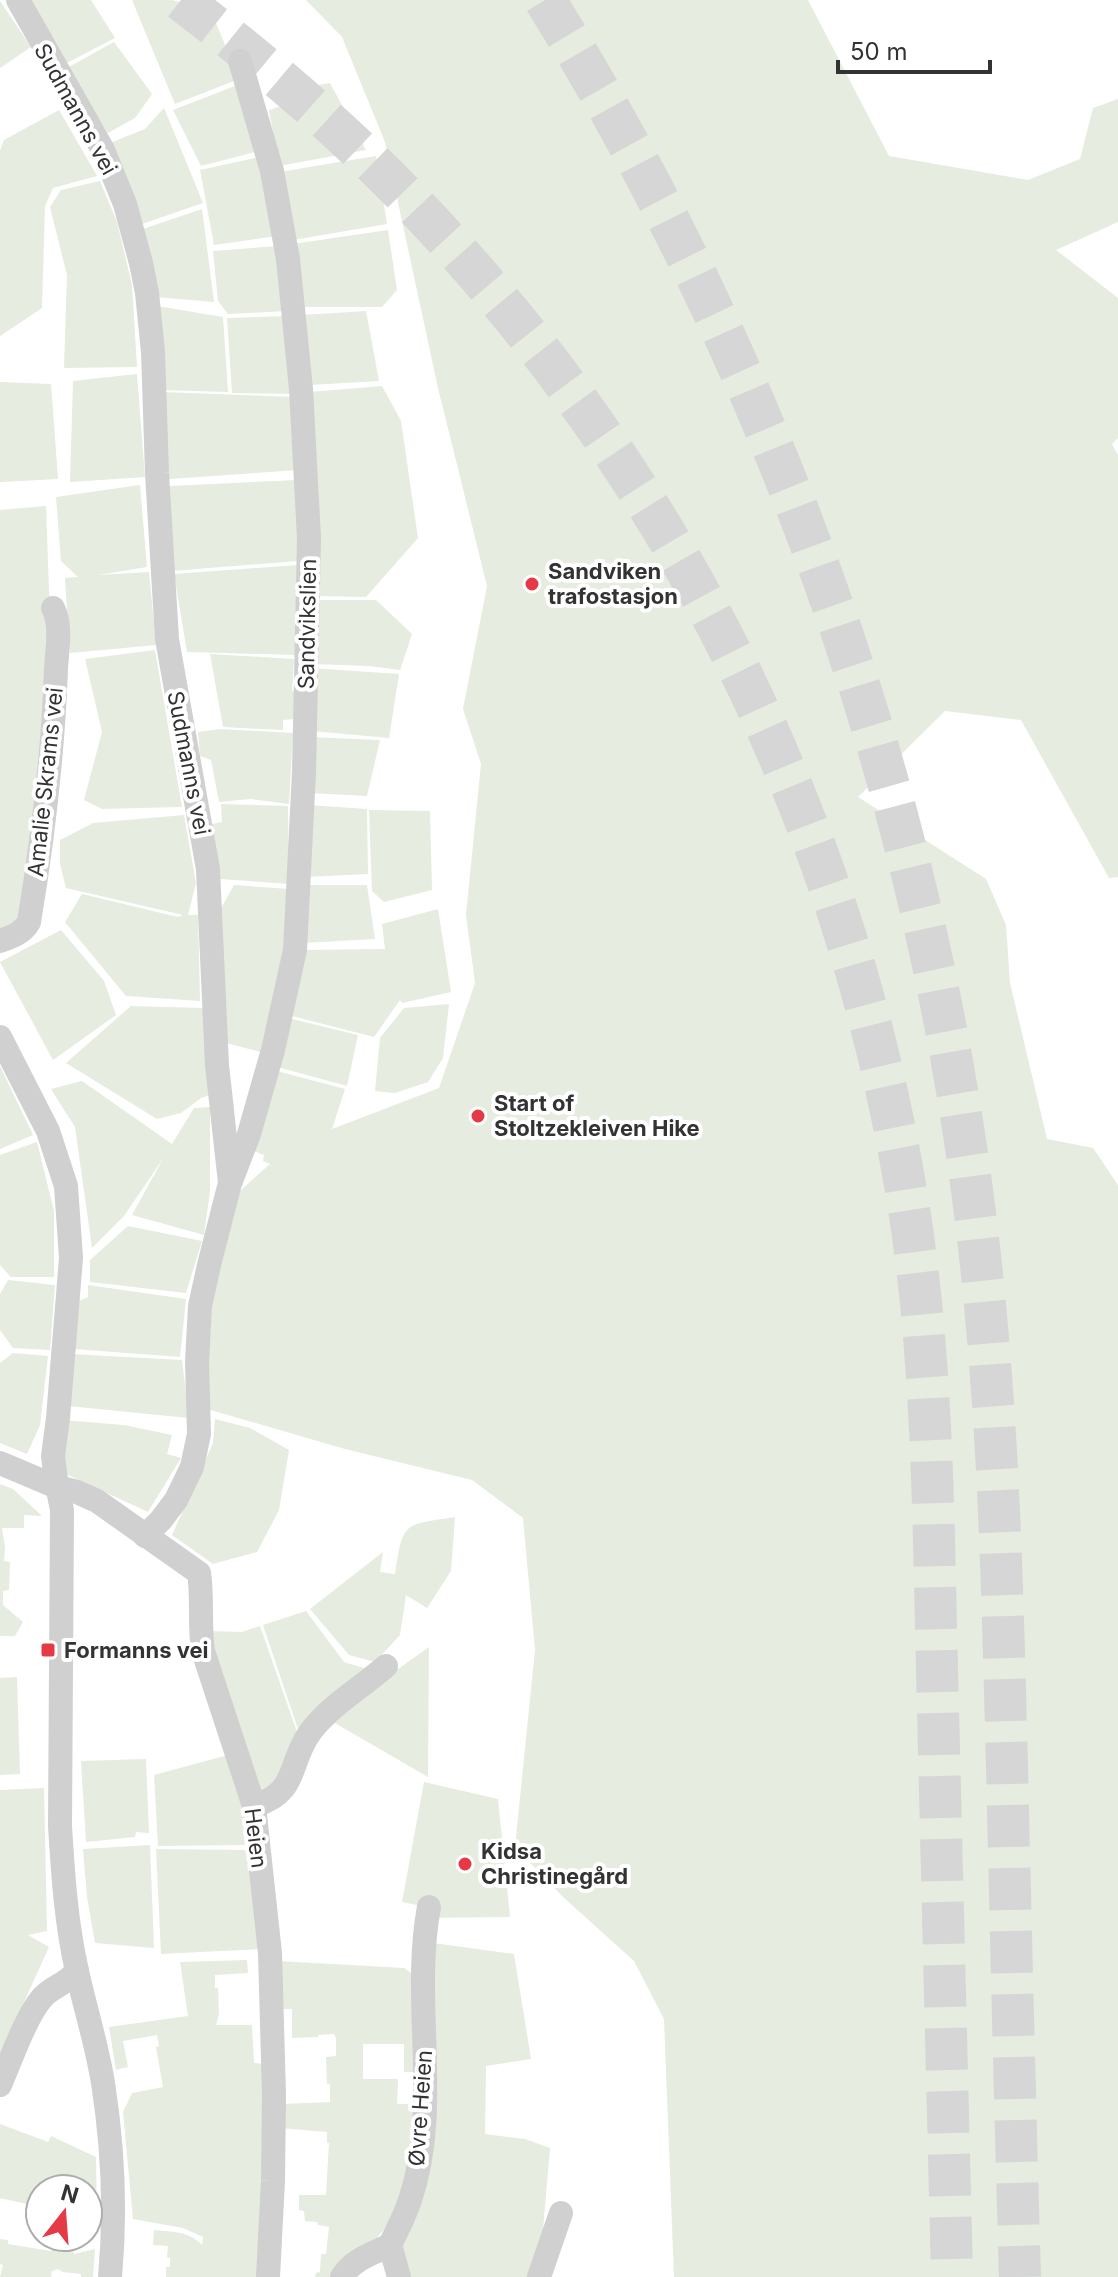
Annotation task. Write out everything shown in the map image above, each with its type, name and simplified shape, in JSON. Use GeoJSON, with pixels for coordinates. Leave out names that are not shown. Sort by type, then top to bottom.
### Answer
{"type":"FeatureCollection","features":[{"type":"Feature","properties":{"kind":"street","name":"Sudmanns vei"},"geometry":{"type":"LineString","coordinates":[[18,0],[103,150],[129,218],[147,293],[153,352],[167,639],[208,869],[217,1065],[230,1183],[200,1306],[197,1362],[199,1434],[192,1467],[176,1500],[145,1536]]}},
{"type":"Feature","properties":{"kind":"street","name":"Sandvikslien"},"geometry":{"type":"LineString","coordinates":[[230,1183],[249,1134],[273,1050],[295,950],[304,772],[309,538],[301,389],[288,259],[272,171],[240,61]]}},
{"type":"Feature","properties":{"kind":"street","name":"Amalie Skrams vei"},"geometry":{"type":"LineString","coordinates":[[0,941],[26,927],[33,899],[55,695],[57,635],[56,611],[53,608]]}},
{"type":"Feature","properties":{"kind":"street"},"geometry":{"type":"LineString","coordinates":[[0,1037],[48,1131],[66,1186],[71,1240],[53,1456],[62,1510],[62,1871],[77,1971],[94,2035],[110,2136],[114,2202],[110,2277]]}},
{"type":"Feature","properties":{"kind":"street","name":"Heien"},"geometry":{"type":"LineString","coordinates":[[0,1463],[97,1501],[199,1573],[203,1651],[254,1806],[270,1953],[274,2095],[268,2277]]}},
{"type":"Feature","properties":{"kind":"street"},"geometry":{"type":"LineString","coordinates":[[254,1806],[274,1799],[285,1787],[309,1733],[326,1714],[386,1666]]}},
{"type":"Feature","properties":{"kind":"street","name":"Øvre Heien"},"geometry":{"type":"LineString","coordinates":[[390,2245],[411,2199],[423,2134],[423,1945],[429,1907]]}},
{"type":"Feature","properties":{"kind":"street"},"geometry":{"type":"LineString","coordinates":[[0,2085],[34,2009],[43,1996],[68,1982],[77,1971]]}},
{"type":"Feature","properties":{"kind":"street"},"geometry":{"type":"LineString","coordinates":[[539,2277],[561,2213]]}},
{"type":"Feature","properties":{"kind":"street"},"geometry":{"type":"LineString","coordinates":[[342,2277],[348,2268],[361,2259],[390,2245],[399,2277]]}},
{"type":"Feature","properties":{"kind":"shaded area"},"geometry":{"type":"Polygon","coordinates":[[[26,0],[91,0],[115,38],[63,65],[26,0]]]}},
{"type":"Feature","properties":{"kind":"shaded area"},"geometry":{"type":"Polygon","coordinates":[[[132,0],[172,0],[211,11],[239,79],[175,104],[132,0]]]}},
{"type":"Feature","properties":{"kind":"shaded area"},"geometry":{"type":"Polygon","coordinates":[[[306,0],[808,0],[889,156],[1028,180],[1080,159],[1093,108],[1118,99],[1118,222],[1056,250],[1118,298],[1118,438],[1112,444],[1118,455],[1118,877],[1109,878],[1021,720],[945,711],[858,797],[986,879],[1006,925],[1010,983],[1047,1139],[1093,1148],[1118,1185],[1118,2277],[674,2277],[664,2019],[634,1961],[562,1896],[515,1847],[535,1650],[523,1518],[472,1480],[345,1449],[197,1406],[221,1208],[270,1164],[263,1161],[264,1155],[254,1151],[273,1070],[345,1089],[332,1129],[439,1088],[475,983],[466,915],[481,764],[463,709],[487,586],[438,388],[385,142],[342,37],[306,0]]]}},
{"type":"Feature","properties":{"kind":"shaded area"},"geometry":{"type":"Polygon","coordinates":[[[0,1],[31,47],[0,68],[0,1]]]}},
{"type":"Feature","properties":{"kind":"shaded area"},"geometry":{"type":"Polygon","coordinates":[[[114,42],[152,94],[135,118],[108,133],[65,69],[114,42]]]}},
{"type":"Feature","properties":{"kind":"shaded area"},"geometry":{"type":"Polygon","coordinates":[[[330,83],[366,150],[279,166],[269,110],[294,102],[292,89],[330,83]]]}},
{"type":"Feature","properties":{"kind":"shaded area"},"geometry":{"type":"Polygon","coordinates":[[[240,84],[259,151],[201,166],[173,110],[240,84]]]}},
{"type":"Feature","properties":{"kind":"shaded area"},"geometry":{"type":"Polygon","coordinates":[[[164,108],[203,203],[142,224],[110,143],[145,129],[164,108]]]}},
{"type":"Feature","properties":{"kind":"shaded area"},"geometry":{"type":"Polygon","coordinates":[[[59,110],[97,176],[53,188],[45,206],[42,308],[0,336],[0,151],[4,140],[59,110]]]}},
{"type":"Feature","properties":{"kind":"shaded area"},"geometry":{"type":"Polygon","coordinates":[[[376,156],[387,224],[293,240],[279,172],[376,156]]]}},
{"type":"Feature","properties":{"kind":"shaded area"},"geometry":{"type":"Polygon","coordinates":[[[260,157],[276,236],[214,245],[200,170],[260,157]]]}},
{"type":"Feature","properties":{"kind":"shaded area"},"geometry":{"type":"Polygon","coordinates":[[[100,181],[117,222],[132,285],[137,367],[64,368],[67,275],[50,207],[61,190],[100,181]]]}},
{"type":"Feature","properties":{"kind":"shaded area"},"geometry":{"type":"Polygon","coordinates":[[[202,209],[214,302],[155,297],[143,229],[202,209]]]}},
{"type":"Feature","properties":{"kind":"shaded area"},"geometry":{"type":"Polygon","coordinates":[[[388,230],[397,290],[382,307],[301,307],[293,244],[388,230]]]}},
{"type":"Feature","properties":{"kind":"shaded area"},"geometry":{"type":"Polygon","coordinates":[[[278,246],[287,311],[228,314],[218,301],[213,251],[278,246]]]}},
{"type":"Feature","properties":{"kind":"shaded area"},"geometry":{"type":"Polygon","coordinates":[[[157,306],[223,317],[228,392],[162,390],[157,306]]]}},
{"type":"Feature","properties":{"kind":"shaded area"},"geometry":{"type":"Polygon","coordinates":[[[366,311],[379,381],[310,385],[302,315],[366,311]]]}},
{"type":"Feature","properties":{"kind":"shaded area"},"geometry":{"type":"Polygon","coordinates":[[[287,316],[294,394],[232,393],[227,318],[287,316]]]}},
{"type":"Feature","properties":{"kind":"shaded area"},"geometry":{"type":"Polygon","coordinates":[[[137,374],[145,477],[70,482],[73,381],[137,374]]]}},
{"type":"Feature","properties":{"kind":"shaded area"},"geometry":{"type":"Polygon","coordinates":[[[0,382],[51,384],[58,479],[0,482],[0,382]]]}},
{"type":"Feature","properties":{"kind":"shaded area"},"geometry":{"type":"Polygon","coordinates":[[[382,386],[401,421],[418,538],[366,597],[315,596],[310,392],[382,386]]]}},
{"type":"Feature","properties":{"kind":"shaded area"},"geometry":{"type":"Polygon","coordinates":[[[163,392],[294,397],[299,470],[169,479],[163,392]]]}},
{"type":"Feature","properties":{"kind":"shaded area"},"geometry":{"type":"Polygon","coordinates":[[[296,480],[298,561],[172,571],[169,486],[296,480]]]}},
{"type":"Feature","properties":{"kind":"shaded area"},"geometry":{"type":"Polygon","coordinates":[[[140,485],[147,567],[98,575],[149,572],[156,645],[70,653],[65,578],[78,577],[61,561],[56,497],[140,485]]]}},
{"type":"Feature","properties":{"kind":"shaded area"},"geometry":{"type":"Polygon","coordinates":[[[46,506],[50,618],[25,921],[0,936],[0,510],[46,506]]]}},
{"type":"Feature","properties":{"kind":"shaded area"},"geometry":{"type":"Polygon","coordinates":[[[298,565],[296,655],[187,652],[174,574],[298,565]]]}},
{"type":"Feature","properties":{"kind":"shaded area"},"geometry":{"type":"Polygon","coordinates":[[[315,600],[376,600],[412,634],[400,670],[313,664],[315,600]]]}},
{"type":"Feature","properties":{"kind":"shaded area"},"geometry":{"type":"Polygon","coordinates":[[[155,650],[182,807],[102,809],[84,800],[102,732],[85,659],[155,650]]]}},
{"type":"Feature","properties":{"kind":"shaded area"},"geometry":{"type":"Polygon","coordinates":[[[210,654],[294,659],[292,691],[297,691],[295,719],[283,720],[283,730],[223,727],[210,654]]]}},
{"type":"Feature","properties":{"kind":"shaded area"},"geometry":{"type":"Polygon","coordinates":[[[311,668],[399,674],[389,738],[312,731],[311,668]]]}},
{"type":"Feature","properties":{"kind":"shaded area"},"geometry":{"type":"Polygon","coordinates":[[[220,729],[293,733],[289,804],[251,799],[219,802],[211,760],[200,756],[198,732],[220,729]]]}},
{"type":"Feature","properties":{"kind":"shaded area"},"geometry":{"type":"Polygon","coordinates":[[[311,737],[380,740],[367,796],[309,793],[311,737]]]}},
{"type":"Feature","properties":{"kind":"shaded area"},"geometry":{"type":"Polygon","coordinates":[[[221,804],[288,806],[289,884],[220,879],[212,824],[222,822],[221,804]]]}},
{"type":"Feature","properties":{"kind":"shaded area"},"geometry":{"type":"Polygon","coordinates":[[[308,805],[367,809],[368,874],[306,877],[308,805]]]}},
{"type":"Feature","properties":{"kind":"shaded area"},"geometry":{"type":"Polygon","coordinates":[[[369,810],[430,811],[432,890],[384,902],[372,891],[369,810]]]}},
{"type":"Feature","properties":{"kind":"shaded area"},"geometry":{"type":"Polygon","coordinates":[[[184,815],[196,883],[188,915],[198,915],[200,1001],[126,996],[65,922],[82,894],[178,917],[183,915],[66,888],[60,864],[60,840],[93,823],[184,815]]]}},
{"type":"Feature","properties":{"kind":"shaded area"},"geometry":{"type":"Polygon","coordinates":[[[234,885],[289,889],[284,970],[265,1053],[226,1043],[219,912],[234,885]]]}},
{"type":"Feature","properties":{"kind":"shaded area"},"geometry":{"type":"Polygon","coordinates":[[[308,885],[367,885],[375,939],[302,943],[308,885]]]}},
{"type":"Feature","properties":{"kind":"shaded area"},"geometry":{"type":"Polygon","coordinates":[[[438,909],[451,992],[402,1003],[400,1000],[374,1037],[288,1015],[301,950],[385,949],[382,924],[438,909]]]}},
{"type":"Feature","properties":{"kind":"shaded area"},"geometry":{"type":"Polygon","coordinates":[[[61,930],[104,981],[116,1015],[53,1060],[0,962],[61,930]]]}},
{"type":"Feature","properties":{"kind":"shaded area"},"geometry":{"type":"Polygon","coordinates":[[[449,1004],[443,1058],[428,1082],[395,1093],[375,1091],[380,1038],[404,1008],[449,1004]]]}},
{"type":"Feature","properties":{"kind":"shaded area"},"geometry":{"type":"Polygon","coordinates":[[[131,1006],[203,1008],[210,1095],[181,1113],[157,1119],[66,1063],[131,1006]]]}},
{"type":"Feature","properties":{"kind":"shaded area"},"geometry":{"type":"Polygon","coordinates":[[[288,1018],[358,1035],[347,1086],[274,1066],[288,1018]]]}},
{"type":"Feature","properties":{"kind":"shaded area"},"geometry":{"type":"Polygon","coordinates":[[[0,1066],[33,1135],[0,1149],[0,1066]]]}},
{"type":"Feature","properties":{"kind":"shaded area"},"geometry":{"type":"Polygon","coordinates":[[[82,1081],[172,1144],[194,1108],[210,1107],[210,1191],[204,1235],[132,1215],[164,1157],[124,1216],[92,1248],[75,1127],[51,1089],[82,1081]]]}},
{"type":"Feature","properties":{"kind":"shaded area"},"geometry":{"type":"Polygon","coordinates":[[[37,1142],[54,1211],[54,1277],[11,1277],[0,1265],[0,1155],[37,1142]]]}},
{"type":"Feature","properties":{"kind":"shaded area"},"geometry":{"type":"Polygon","coordinates":[[[128,1226],[202,1241],[186,1293],[90,1282],[90,1260],[128,1226]]]}},
{"type":"Feature","properties":{"kind":"shaded area"},"geometry":{"type":"Polygon","coordinates":[[[8,1280],[55,1285],[50,1350],[13,1348],[0,1330],[0,1294],[8,1280]]]}},
{"type":"Feature","properties":{"kind":"shaded area"},"geometry":{"type":"Polygon","coordinates":[[[88,1285],[186,1299],[180,1357],[74,1349],[79,1301],[88,1297],[88,1285]]]}},
{"type":"Feature","properties":{"kind":"shaded area"},"geometry":{"type":"Polygon","coordinates":[[[13,1353],[48,1356],[40,1425],[27,1454],[0,1443],[0,1363],[13,1353]]]}},
{"type":"Feature","properties":{"kind":"shaded area"},"geometry":{"type":"Polygon","coordinates":[[[71,1354],[182,1360],[189,1418],[68,1406],[71,1354]]]}},
{"type":"Feature","properties":{"kind":"shaded area"},"geometry":{"type":"Polygon","coordinates":[[[215,1419],[250,1428],[289,1450],[279,1510],[257,1552],[213,1564],[172,1535],[213,1443],[215,1419]]]}},
{"type":"Feature","properties":{"kind":"shaded area"},"geometry":{"type":"Polygon","coordinates":[[[62,1420],[124,1425],[172,1435],[167,1454],[181,1458],[148,1512],[66,1474],[62,1420]]]}},
{"type":"Feature","properties":{"kind":"shaded area"},"geometry":{"type":"Polygon","coordinates":[[[0,1484],[13,1489],[42,1516],[24,1515],[24,1528],[2,1528],[4,1561],[10,1562],[9,1590],[3,1591],[3,1605],[23,1622],[15,1636],[0,1636],[0,1484]]]}},
{"type":"Feature","properties":{"kind":"shaded area"},"geometry":{"type":"Polygon","coordinates":[[[455,1517],[451,1571],[427,1608],[406,1595],[400,1635],[375,1662],[349,1655],[310,1609],[383,1552],[380,1572],[395,1574],[400,1544],[408,1529],[425,1522],[455,1517]]]}},
{"type":"Feature","properties":{"kind":"shaded area"},"geometry":{"type":"Polygon","coordinates":[[[306,1611],[344,1662],[367,1669],[298,1729],[263,1625],[306,1611]]]}},
{"type":"Feature","properties":{"kind":"shaded area"},"geometry":{"type":"Polygon","coordinates":[[[260,1626],[297,1732],[280,1783],[259,1795],[208,1631],[242,1632],[260,1626]]]}},
{"type":"Feature","properties":{"kind":"shaded area"},"geometry":{"type":"Polygon","coordinates":[[[429,1647],[428,1777],[328,1719],[429,1647]]]}},
{"type":"Feature","properties":{"kind":"shaded area"},"geometry":{"type":"Polygon","coordinates":[[[17,1677],[20,1774],[0,1775],[0,1678],[17,1677]]]}},
{"type":"Feature","properties":{"kind":"shaded area"},"geometry":{"type":"Polygon","coordinates":[[[228,1755],[244,1803],[245,1845],[158,1846],[154,1775],[228,1755]]]}},
{"type":"Feature","properties":{"kind":"shaded area"},"geometry":{"type":"Polygon","coordinates":[[[146,1759],[149,1833],[136,1832],[135,1837],[86,1842],[81,1761],[146,1759]]]}},
{"type":"Feature","properties":{"kind":"shaded area"},"geometry":{"type":"Polygon","coordinates":[[[424,1782],[498,1799],[510,1917],[416,1918],[417,1905],[402,1902],[424,1782]]]}},
{"type":"Feature","properties":{"kind":"shaded area"},"geometry":{"type":"Polygon","coordinates":[[[44,1788],[47,1931],[28,1935],[49,1947],[0,2055],[0,1790],[44,1788]]]}},
{"type":"Feature","properties":{"kind":"shaded area"},"geometry":{"type":"Polygon","coordinates":[[[150,1845],[154,1948],[95,1943],[83,1849],[150,1845]]]}},
{"type":"Feature","properties":{"kind":"shaded area"},"geometry":{"type":"Polygon","coordinates":[[[156,1849],[249,1850],[259,1949],[161,1954],[156,1849]]]}},
{"type":"Feature","properties":{"kind":"shaded area"},"geometry":{"type":"Polygon","coordinates":[[[433,1943],[514,1954],[531,2059],[486,2066],[485,2134],[525,2139],[550,2148],[543,2230],[530,2277],[406,2277],[401,2247],[433,1943]]]}},
{"type":"Feature","properties":{"kind":"shaded area"},"geometry":{"type":"Polygon","coordinates":[[[247,1960],[248,1973],[215,1975],[219,2014],[216,2025],[252,2025],[254,2063],[264,2064],[260,2277],[166,2277],[166,2267],[170,2267],[168,2246],[153,2245],[154,2230],[186,2235],[202,2245],[203,2237],[183,2228],[133,2219],[123,2112],[132,2093],[163,2087],[157,2035],[123,2041],[128,2067],[116,2070],[109,2027],[188,2016],[180,1962],[247,1960]]]}},
{"type":"Feature","properties":{"kind":"shaded area"},"geometry":{"type":"Polygon","coordinates":[[[278,1961],[404,1968],[414,1975],[417,2072],[404,2072],[404,2044],[363,2044],[363,2079],[398,2079],[397,2104],[417,2104],[405,2184],[384,2229],[336,2277],[315,2277],[320,2272],[321,2254],[326,2254],[329,2227],[305,2221],[304,2211],[299,2210],[299,2195],[326,2195],[327,2132],[280,2128],[282,2104],[330,2102],[326,2057],[336,2056],[336,2038],[334,2034],[292,2038],[292,2009],[278,2009],[278,1961]]]}},
{"type":"Feature","properties":{"kind":"shaded area"},"geometry":{"type":"Polygon","coordinates":[[[0,2124],[48,2142],[51,2136],[96,2157],[96,2173],[24,2173],[24,2203],[0,2198],[0,2124]]]}},
{"type":"Feature","properties":{"kind":"shaded area"},"geometry":{"type":"Polygon","coordinates":[[[0,2239],[24,2247],[24,2253],[95,2253],[93,2277],[81,2277],[81,2274],[58,2269],[52,2271],[51,2277],[0,2277],[3,2265],[0,2264],[0,2239]]]}},
{"type":"Feature","properties":{"kind":"tunnel"},"geometry":{"type":"LineString","coordinates":[[181,0],[313,108],[406,196],[526,332],[607,443],[680,559],[744,680],[799,805],[845,934],[881,1067],[908,1203],[923,1319],[933,1494],[952,2277]]}},
{"type":"Feature","properties":{"kind":"tunnel"},"geometry":{"type":"LineString","coordinates":[[545,0],[633,151],[712,308],[781,468],[842,633],[893,801],[934,971],[965,1143],[986,1316],[995,1429],[1020,2277]]}},
{"type":"Feature","properties":{"kind":"place","name":"Sandviken trafostasjon"},"geometry":{"type":"Point","coordinates":[532,584]}},
{"type":"Feature","properties":{"kind":"place","name":"Start of Stoltzekleiven Hike"},"geometry":{"type":"Point","coordinates":[478,1116]}},
{"type":"Feature","properties":{"kind":"place","name":"Formanns vei"},"geometry":{"type":"Point","coordinates":[48,1650]}},
{"type":"Feature","properties":{"kind":"place","name":"Kidsa Christinegård"},"geometry":{"type":"Point","coordinates":[465,1864]}}]}
